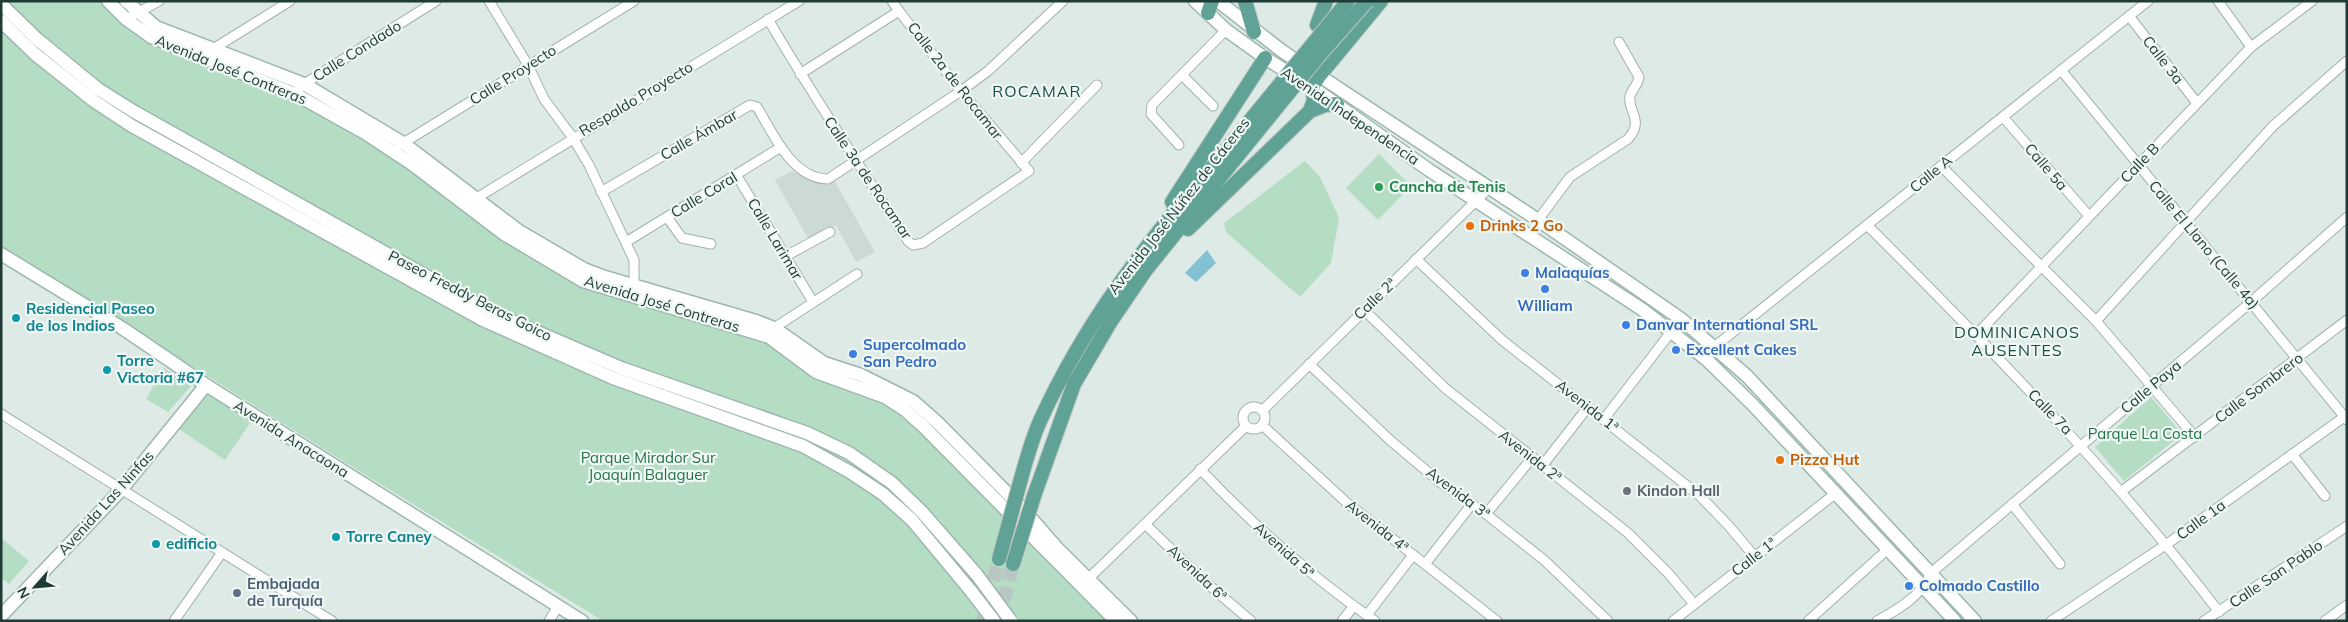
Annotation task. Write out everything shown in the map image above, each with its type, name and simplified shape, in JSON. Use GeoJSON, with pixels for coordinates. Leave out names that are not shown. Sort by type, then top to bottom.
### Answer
{"type":"FeatureCollection","features":[{"type":"Feature","properties":{"kind":"main road","name":"Avenida José Contreras"},"geometry":{"type":"LineString","coordinates":[[108,1],[126,19],[151,38],[295,94],[392,151],[504,234],[582,281],[720,309],[774,328],[824,363],[861,375],[913,401],[1023,508],[1084,582]]}},
{"type":"Feature","properties":{"kind":"main road","name":"Avenida José Contreras"},"geometry":{"type":"LineString","coordinates":[[126,1],[156,26],[213,50],[304,84],[404,143],[519,231],[584,269],[634,292],[769,337],[816,372],[873,392],[896,403],[924,427],[1018,522],[1084,582]]}},
{"type":"Feature","properties":{"kind":"main road","name":"Avenida Independencia"},"geometry":{"type":"LineString","coordinates":[[1195,1],[1210,7],[1226,30],[1265,58],[1316,81],[1406,135],[1538,220],[1681,319],[1747,376],[1975,621]]}},
{"type":"Feature","properties":{"kind":"main road","name":"Avenida Independencia"},"geometry":{"type":"LineString","coordinates":[[1218,1],[1316,81],[1337,104],[1397,147],[1636,306],[1671,332],[1734,385],[1951,619]]}},
{"type":"Feature","properties":{"kind":"main road"},"geometry":{"type":"LineString","coordinates":[[1245,1],[1254,32]]}},
{"type":"Feature","properties":{"kind":"main road"},"geometry":{"type":"LineString","coordinates":[[1250,118],[1317,25],[1326,1]]}},
{"type":"Feature","properties":{"kind":"main road","name":"Avenida José Núñez de Cáceres"},"geometry":{"type":"LineString","coordinates":[[1014,564],[1034,496],[1074,384],[1145,271],[1217,171],[1250,118],[1348,1]]}},
{"type":"Feature","properties":{"kind":"main road","name":"Avenida José Núñez de Cáceres"},"geometry":{"type":"LineString","coordinates":[[999,559],[1039,422],[1073,354],[1099,311],[1136,258],[1217,171],[1367,1]]}},
{"type":"Feature","properties":{"kind":"main road"},"geometry":{"type":"LineString","coordinates":[[1310,111],[1314,100],[1316,81],[1381,1]]}},
{"type":"Feature","properties":{"kind":"main road","name":"Paseo Freddy Beras Goico"},"geometry":{"type":"LineString","coordinates":[[1,4],[36,39],[98,89],[483,320],[544,349],[613,378],[803,446],[827,459],[883,494],[912,520],[994,621]]}},
{"type":"Feature","properties":{"kind":"main road","name":"Paseo Freddy Beras Goico"},"geometry":{"type":"LineString","coordinates":[[1,21],[35,54],[94,101],[132,126],[334,232],[548,337],[622,368],[807,433],[849,453],[892,483],[922,512],[977,575],[1011,621]]}},
{"type":"Feature","properties":{"kind":"main road"},"geometry":{"type":"LineString","coordinates":[[1136,258],[1265,58]]}},
{"type":"Feature","properties":{"kind":"main road"},"geometry":{"type":"LineString","coordinates":[[1145,271],[1310,111],[1325,105],[1337,104]]}},
{"type":"Feature","properties":{"kind":"main road"},"geometry":{"type":"LineString","coordinates":[[1397,147],[1406,135]]}},
{"type":"Feature","properties":{"kind":"main road","name":"Avenida Anacaona"},"geometry":{"type":"LineString","coordinates":[[1,254],[122,328],[206,385],[582,621]]}},
{"type":"Feature","properties":{"kind":"main road","name":"Avenida Las Ninfas"},"geometry":{"type":"LineString","coordinates":[[1,616],[121,490],[206,385]]}},
{"type":"Feature","properties":{"kind":"main road"},"geometry":{"type":"LineString","coordinates":[[1084,582],[1116,621]]}},
{"type":"Feature","properties":{"kind":"main road"},"geometry":{"type":"LineString","coordinates":[[1084,582],[1131,621]]}},
{"type":"Feature","properties":{"kind":"street"},"geometry":{"type":"LineString","coordinates":[[126,19],[159,1]]}},
{"type":"Feature","properties":{"kind":"street"},"geometry":{"type":"LineString","coordinates":[[213,50],[290,1]]}},
{"type":"Feature","properties":{"kind":"street","name":"Calle Condado"},"geometry":{"type":"LineString","coordinates":[[295,94],[304,84],[436,1]]}},
{"type":"Feature","properties":{"kind":"street"},"geometry":{"type":"LineString","coordinates":[[489,1],[528,66],[544,99],[573,138],[589,165],[634,260],[634,292]]}},
{"type":"Feature","properties":{"kind":"street","name":"Calle Proyecto"},"geometry":{"type":"LineString","coordinates":[[392,151],[634,1]]}},
{"type":"Feature","properties":{"kind":"street","name":"Respaldo Proyecto"},"geometry":{"type":"LineString","coordinates":[[475,199],[799,1]]}},
{"type":"Feature","properties":{"kind":"street"},"geometry":{"type":"LineString","coordinates":[[892,1],[899,11]]}},
{"type":"Feature","properties":{"kind":"street","name":"Calle Ámbar"},"geometry":{"type":"LineString","coordinates":[[601,192],[750,105],[757,107],[781,147],[796,165],[817,178],[828,179],[961,92],[988,71],[1063,1]]}},
{"type":"Feature","properties":{"kind":"street","name":"Calle A"},"geometry":{"type":"LineString","coordinates":[[1714,347],[2148,1]]}},
{"type":"Feature","properties":{"kind":"street"},"geometry":{"type":"LineString","coordinates":[[2218,1],[2250,47]]}},
{"type":"Feature","properties":{"kind":"street","name":"Calle B"},"geometry":{"type":"LineString","coordinates":[[1977,334],[2250,47],[2312,1]]}},
{"type":"Feature","properties":{"kind":"street","name":"Calle 2a de Rocamar"},"geometry":{"type":"LineString","coordinates":[[800,74],[899,11],[961,92],[1028,171]]}},
{"type":"Feature","properties":{"kind":"street","name":"Calle 3a"},"geometry":{"type":"LineString","coordinates":[[2129,16],[2197,103]]}},
{"type":"Feature","properties":{"kind":"street","name":"Calle 3a de Rocamar"},"geometry":{"type":"LineString","coordinates":[[768,19],[800,74],[908,241],[913,245],[923,244],[1028,171]]}},
{"type":"Feature","properties":{"kind":"street"},"geometry":{"type":"LineString","coordinates":[[1180,145],[1151,114],[1150,110],[1226,30]]}},
{"type":"Feature","properties":{"kind":"street"},"geometry":{"type":"LineString","coordinates":[[1538,220],[1570,177],[1628,139],[1634,133],[1636,125],[1630,95],[1638,77],[1619,42]]}},
{"type":"Feature","properties":{"kind":"street"},"geometry":{"type":"LineString","coordinates":[[2096,321],[2273,126],[2347,61]]}},
{"type":"Feature","properties":{"kind":"street","name":"Calle El Llano (Calle 4a)"},"geometry":{"type":"LineString","coordinates":[[2061,70],[2346,417]]}},
{"type":"Feature","properties":{"kind":"street"},"geometry":{"type":"LineString","coordinates":[[1182,75],[1213,106]]}},
{"type":"Feature","properties":{"kind":"street"},"geometry":{"type":"LineString","coordinates":[[1021,163],[1097,85]]}},
{"type":"Feature","properties":{"kind":"street","name":"Calle 5a"},"geometry":{"type":"LineString","coordinates":[[2003,117],[2089,216]]}},
{"type":"Feature","properties":{"kind":"street","name":"Calle Coral"},"geometry":{"type":"LineString","coordinates":[[626,242],[737,176],[781,147]]}},
{"type":"Feature","properties":{"kind":"street"},"geometry":{"type":"LineString","coordinates":[[1941,166],[2096,321],[2195,437]]}},
{"type":"Feature","properties":{"kind":"street","name":"Calle Larimar"},"geometry":{"type":"LineString","coordinates":[[737,176],[813,302]]}},
{"type":"Feature","properties":{"kind":"street","name":"Calle 2ª"},"geometry":{"type":"LineString","coordinates":[[1263,410],[1488,189]]}},
{"type":"Feature","properties":{"kind":"street","name":"Calle Paya"},"geometry":{"type":"LineString","coordinates":[[1931,574],[2251,302],[2347,217]]}},
{"type":"Feature","properties":{"kind":"street"},"geometry":{"type":"LineString","coordinates":[[667,218],[682,238],[711,244]]}},
{"type":"Feature","properties":{"kind":"street","name":"Calle 7a"},"geometry":{"type":"LineString","coordinates":[[1867,225],[1977,334],[2082,446],[2168,544],[2219,612]]}},
{"type":"Feature","properties":{"kind":"street"},"geometry":{"type":"LineString","coordinates":[[786,256],[830,232]]}},
{"type":"Feature","properties":{"kind":"street","name":"Avenida 1ª"},"geometry":{"type":"LineString","coordinates":[[1416,259],[1478,320],[1700,496],[1755,557]]}},
{"type":"Feature","properties":{"kind":"street"},"geometry":{"type":"LineString","coordinates":[[774,328],[857,274]]}},
{"type":"Feature","properties":{"kind":"street","name":"Avenida 2ª"},"geometry":{"type":"LineString","coordinates":[[1364,310],[1446,388],[1628,533],[1669,574],[1694,604]]}},
{"type":"Feature","properties":{"kind":"street"},"geometry":{"type":"LineString","coordinates":[[1604,419],[1681,319]]}},
{"type":"Feature","properties":{"kind":"street","name":"Calle Sombrero"},"geometry":{"type":"LineString","coordinates":[[2122,491],[2347,320]]}},
{"type":"Feature","properties":{"kind":"street","name":"Avenida 3ª"},"geometry":{"type":"LineString","coordinates":[[1308,364],[1397,446],[1441,482],[1486,514],[1566,579],[1608,621]]}},
{"type":"Feature","properties":{"kind":"street"},"geometry":{"type":"LineString","coordinates":[[1254,406],[1263,410],[1266,415],[1262,425],[1256,429],[1246,426],[1243,418],[1246,409],[1254,406]]}},
{"type":"Feature","properties":{"kind":"street"},"geometry":{"type":"LineString","coordinates":[[1542,466],[1588,407]]}},
{"type":"Feature","properties":{"kind":"street"},"geometry":{"type":"LineString","coordinates":[[1,414],[221,554],[331,620]]}},
{"type":"Feature","properties":{"kind":"street","name":"Calle 1a"},"geometry":{"type":"LineString","coordinates":[[2051,621],[2168,544],[2346,417]]}},
{"type":"Feature","properties":{"kind":"street","name":"Avenida 4ª"},"geometry":{"type":"LineString","coordinates":[[1262,425],[1323,483],[1497,621]]}},
{"type":"Feature","properties":{"kind":"street"},"geometry":{"type":"LineString","coordinates":[[1084,582],[1246,426]]}},
{"type":"Feature","properties":{"kind":"street"},"geometry":{"type":"LineString","coordinates":[[2292,454],[2325,496]]}},
{"type":"Feature","properties":{"kind":"street"},"geometry":{"type":"LineString","coordinates":[[1486,514],[1532,458]]}},
{"type":"Feature","properties":{"kind":"street","name":"Avenida 5ª"},"geometry":{"type":"LineString","coordinates":[[1200,470],[1284,553],[1353,607],[1375,621]]}},
{"type":"Feature","properties":{"kind":"street","name":"Calle 1ª"},"geometry":{"type":"LineString","coordinates":[[1673,621],[1836,493]]}},
{"type":"Feature","properties":{"kind":"street"},"geometry":{"type":"LineString","coordinates":[[1425,564],[1472,504]]}},
{"type":"Feature","properties":{"kind":"street"},"geometry":{"type":"LineString","coordinates":[[2012,504],[2060,564]]}},
{"type":"Feature","properties":{"kind":"street","name":"Avenida 6ª"},"geometry":{"type":"LineString","coordinates":[[1144,524],[1203,580],[1251,621]]}},
{"type":"Feature","properties":{"kind":"street","name":"Calle San Pablo"},"geometry":{"type":"LineString","coordinates":[[2204,621],[2347,526]]}},
{"type":"Feature","properties":{"kind":"street"},"geometry":{"type":"LineString","coordinates":[[1808,621],[1888,549]]}},
{"type":"Feature","properties":{"kind":"street"},"geometry":{"type":"LineString","coordinates":[[174,621],[221,554]]}},
{"type":"Feature","properties":{"kind":"street"},"geometry":{"type":"LineString","coordinates":[[1366,615],[1414,555]]}},
{"type":"Feature","properties":{"kind":"street"},"geometry":{"type":"LineString","coordinates":[[1877,621],[1897,609],[1924,588],[1931,574]]}},
{"type":"Feature","properties":{"kind":"street"},"geometry":{"type":"LineString","coordinates":[[549,621],[558,606]]}},
{"type":"Feature","properties":{"kind":"street"},"geometry":{"type":"LineString","coordinates":[[1342,621],[1353,607]]}},
{"type":"Feature","properties":{"kind":"street"},"geometry":{"type":"LineString","coordinates":[[2325,621],[2346,607]]}},
{"type":"Feature","properties":{"kind":"shaded area"},"geometry":{"type":"Polygon","coordinates":[[[792,171],[815,182],[835,182],[875,252],[856,262],[836,225],[809,240],[775,180],[792,171]]]}},
{"type":"Feature","properties":{"kind":"green space","name":"Parque Mirador Sur Joaquín Balaguer"},"geometry":{"type":"Polygon","coordinates":[[[1,1],[102,1],[129,27],[156,45],[302,103],[392,156],[472,216],[759,339],[872,396],[906,416],[1110,621],[603,621],[338,458],[1,246],[1,1]]]}},
{"type":"Feature","properties":{"kind":"green space","name":"Cancha de Tenis"},"geometry":{"type":"Polygon","coordinates":[[[1379,154],[1411,186],[1378,220],[1346,188],[1379,154]]]}},
{"type":"Feature","properties":{"kind":"green space"},"geometry":{"type":"Polygon","coordinates":[[[1305,161],[1320,177],[1339,218],[1331,263],[1300,297],[1226,232],[1224,223],[1305,161]]]}},
{"type":"Feature","properties":{"kind":"green space"},"geometry":{"type":"Polygon","coordinates":[[[164,368],[191,386],[168,412],[146,399],[164,368]]]}},
{"type":"Feature","properties":{"kind":"green space"},"geometry":{"type":"Polygon","coordinates":[[[207,392],[250,423],[225,460],[179,429],[207,392]]]}},
{"type":"Feature","properties":{"kind":"green space","name":"Parque La Costa"},"geometry":{"type":"Polygon","coordinates":[[[2151,397],[2182,434],[2124,481],[2095,447],[2151,397]]]}},
{"type":"Feature","properties":{"kind":"green space"},"geometry":{"type":"Polygon","coordinates":[[[1,538],[29,561],[9,584],[1,578],[1,538]]]}},
{"type":"Feature","properties":{"kind":"water"},"geometry":{"type":"Polygon","coordinates":[[[1207,250],[1216,263],[1196,282],[1185,273],[1207,250]]]}},
{"type":"Feature","properties":{"kind":"tunnel"},"geometry":{"type":"LineString","coordinates":[[983,621],[999,559]]}},
{"type":"Feature","properties":{"kind":"tunnel"},"geometry":{"type":"LineString","coordinates":[[998,621],[1013,564]]}},
{"type":"Feature","properties":{"kind":"place","name":"Cancha de Tenis"},"geometry":{"type":"Point","coordinates":[1379,187]}},
{"type":"Feature","properties":{"kind":"place","name":"Drinks 2 Go"},"geometry":{"type":"Point","coordinates":[1470,226]}},
{"type":"Feature","properties":{"kind":"place","name":"Malaquías"},"geometry":{"type":"Point","coordinates":[1525,273]}},
{"type":"Feature","properties":{"kind":"place","name":"William"},"geometry":{"type":"Point","coordinates":[1545,289]}},
{"type":"Feature","properties":{"kind":"place","name":"Residencial Paseo de los Indios"},"geometry":{"type":"Point","coordinates":[16,318]}},
{"type":"Feature","properties":{"kind":"place","name":"Danvar International SRL"},"geometry":{"type":"Point","coordinates":[1626,325]}},
{"type":"Feature","properties":{"kind":"place","name":"Excellent Cakes"},"geometry":{"type":"Point","coordinates":[1676,350]}},
{"type":"Feature","properties":{"kind":"place","name":"Supercolmado San Pedro"},"geometry":{"type":"Point","coordinates":[853,354]}},
{"type":"Feature","properties":{"kind":"place","name":"Torre Victoria #67"},"geometry":{"type":"Point","coordinates":[107,370]}},
{"type":"Feature","properties":{"kind":"place","name":"Pizza Hut"},"geometry":{"type":"Point","coordinates":[1780,460]}},
{"type":"Feature","properties":{"kind":"place","name":"Kindon Hall"},"geometry":{"type":"Point","coordinates":[1627,491]}},
{"type":"Feature","properties":{"kind":"place","name":"Torre Caney"},"geometry":{"type":"Point","coordinates":[336,537]}},
{"type":"Feature","properties":{"kind":"place","name":"edificio"},"geometry":{"type":"Point","coordinates":[156,544]}},
{"type":"Feature","properties":{"kind":"place","name":"Colmado Castillo"},"geometry":{"type":"Point","coordinates":[1909,586]}},
{"type":"Feature","properties":{"kind":"place","name":"Embajada de Turquía"},"geometry":{"type":"Point","coordinates":[237,593]}},
{"type":"Feature","properties":{"kind":"district","name":"ROCAMAR"},"geometry":{"type":"Point","coordinates":[1037,91]}},
{"type":"Feature","properties":{"kind":"district","name":"DOMINICANOS AUSENTES"},"geometry":{"type":"Point","coordinates":[2017,341]}}]}
